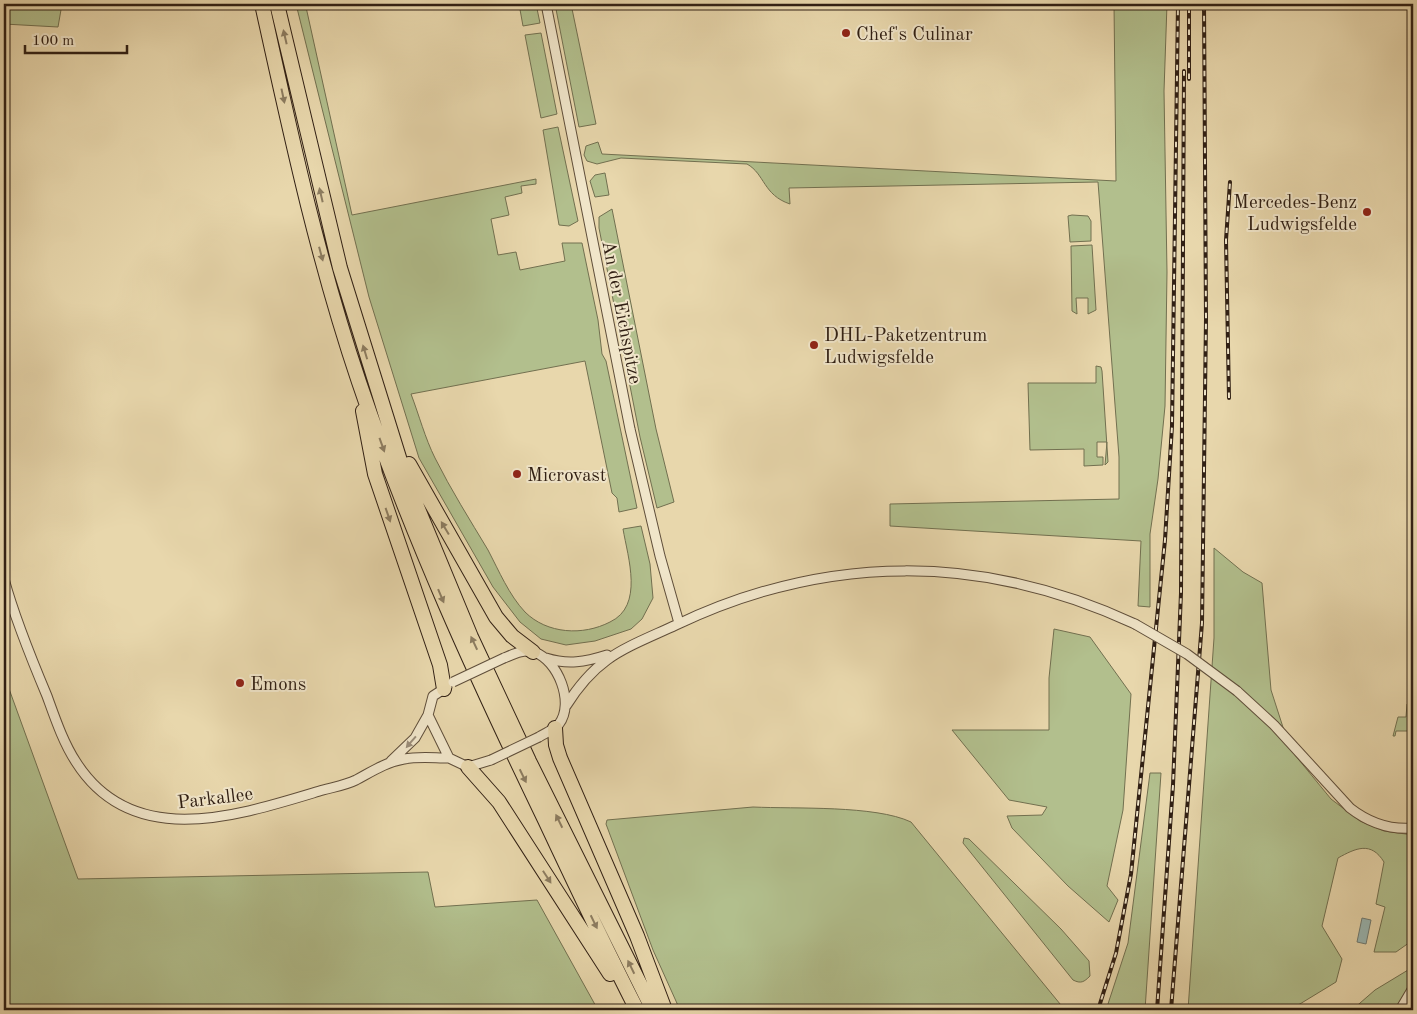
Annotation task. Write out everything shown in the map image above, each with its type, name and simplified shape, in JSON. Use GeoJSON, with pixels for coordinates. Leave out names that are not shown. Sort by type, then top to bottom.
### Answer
{"type":"FeatureCollection","features":[{"type":"Feature","properties":{"kind":"highway"},"geometry":{"type":"LineString","coordinates":[[261,4],[312,223],[359,383],[397,486],[445,606],[498,724],[635,1010]]}},
{"type":"Feature","properties":{"kind":"highway"},"geometry":{"type":"LineString","coordinates":[[277,4],[333,241],[380,398],[421,518],[471,637],[534,770],[653,1010]]}},
{"type":"Feature","properties":{"kind":"highway"},"geometry":{"type":"LineString","coordinates":[[359,383],[375,474],[440,665],[449,685]]}},
{"type":"Feature","properties":{"kind":"highway"},"geometry":{"type":"LineString","coordinates":[[380,398],[419,484],[496,617],[512,636],[532,652]]}},
{"type":"Feature","properties":{"kind":"highway"},"geometry":{"type":"LineString","coordinates":[[555,728],[556,745],[560,758],[636,936],[665,1010]]}},
{"type":"Feature","properties":{"kind":"highway"},"geometry":{"type":"LineString","coordinates":[[468,766],[498,802],[635,1010]]}},
{"type":"Feature","properties":{"kind":"street","name":"An der Eichspitze"},"geometry":{"type":"LineString","coordinates":[[546,4],[630,429],[672,604],[679,623]]}},
{"type":"Feature","properties":{"kind":"street"},"geometry":{"type":"LineString","coordinates":[[388,764],[417,757],[449,758],[468,766],[491,760],[555,728],[578,687],[598,665],[617,652],[679,623],[742,597],[787,584],[840,574],[902,570],[960,573],[1022,583],[1083,602],[1135,624],[1187,654],[1237,691],[1274,725],[1334,794],[1355,812],[1384,826],[1413,828]]}},
{"type":"Feature","properties":{"kind":"street","name":"Parkallee"},"geometry":{"type":"LineString","coordinates":[[4,579],[44,689],[71,752],[86,776],[101,793],[119,805],[139,814],[167,820],[214,817],[254,810],[349,783],[388,764]]}},
{"type":"Feature","properties":{"kind":"street"},"geometry":{"type":"LineString","coordinates":[[388,764],[415,738],[428,715],[433,696],[449,685],[504,658],[522,651],[532,652],[560,662],[577,663],[617,652]]}},
{"type":"Feature","properties":{"kind":"street"},"geometry":{"type":"LineString","coordinates":[[546,658],[565,695],[566,706]]}},
{"type":"Feature","properties":{"kind":"street"},"geometry":{"type":"LineString","coordinates":[[428,715],[449,758]]}},
{"type":"Feature","properties":{"kind":"street"},"geometry":{"type":"LineString","coordinates":[[1400,1010],[1413,988]]}},
{"type":"Feature","properties":{"kind":"green space"},"geometry":{"type":"Polygon","coordinates":[[[4,4],[62,4],[58,27],[4,24],[4,4]]]}},
{"type":"Feature","properties":{"kind":"green space"},"geometry":{"type":"Polygon","coordinates":[[[296,4],[310,4],[306,7],[352,215],[536,179],[536,184],[521,186],[522,193],[505,197],[509,215],[491,219],[498,255],[516,252],[520,270],[565,261],[562,243],[582,243],[598,320],[602,354],[606,361],[637,508],[619,512],[617,498],[612,493],[585,361],[411,394],[431,450],[509,590],[525,612],[544,625],[554,629],[577,631],[610,622],[621,615],[627,605],[631,580],[623,529],[641,526],[650,564],[653,598],[642,619],[631,629],[595,641],[566,645],[541,639],[520,622],[493,587],[419,458],[369,297],[296,4]]]}},
{"type":"Feature","properties":{"kind":"green space"},"geometry":{"type":"Polygon","coordinates":[[[519,4],[536,4],[540,23],[523,26],[519,4]]]}},
{"type":"Feature","properties":{"kind":"green space"},"geometry":{"type":"Polygon","coordinates":[[[555,4],[571,4],[596,124],[579,127],[555,4]]]}},
{"type":"Feature","properties":{"kind":"green space"},"geometry":{"type":"Polygon","coordinates":[[[1114,4],[1167,4],[1164,91],[1167,272],[1165,406],[1158,479],[1150,534],[1150,607],[1138,606],[1141,541],[890,526],[890,504],[1119,499],[1119,457],[1098,182],[789,188],[790,204],[774,195],[758,173],[747,164],[621,158],[597,164],[587,161],[584,155],[586,146],[598,142],[602,154],[1116,181],[1114,4]]]}},
{"type":"Feature","properties":{"kind":"green space"},"geometry":{"type":"Polygon","coordinates":[[[541,33],[557,114],[541,118],[525,35],[541,33]]]}},
{"type":"Feature","properties":{"kind":"green space"},"geometry":{"type":"Polygon","coordinates":[[[558,127],[578,221],[569,226],[559,225],[543,130],[558,127]]]}},
{"type":"Feature","properties":{"kind":"green space"},"geometry":{"type":"Polygon","coordinates":[[[605,173],[609,195],[595,197],[590,181],[595,175],[605,173]]]}},
{"type":"Feature","properties":{"kind":"green space"},"geometry":{"type":"Polygon","coordinates":[[[612,209],[656,429],[674,502],[657,508],[640,437],[599,228],[599,217],[612,209]]]}},
{"type":"Feature","properties":{"kind":"green space"},"geometry":{"type":"Polygon","coordinates":[[[1068,216],[1088,216],[1091,221],[1091,241],[1070,242],[1068,216]]]}},
{"type":"Feature","properties":{"kind":"green space"},"geometry":{"type":"Polygon","coordinates":[[[1092,245],[1096,310],[1088,314],[1088,298],[1076,298],[1077,314],[1072,311],[1071,246],[1092,245]]]}},
{"type":"Feature","properties":{"kind":"green space"},"geometry":{"type":"Polygon","coordinates":[[[1096,366],[1101,367],[1102,371],[1107,442],[1097,442],[1097,457],[1103,457],[1103,465],[1084,466],[1084,449],[1030,450],[1028,383],[1096,383],[1096,366]]]}},
{"type":"Feature","properties":{"kind":"green space"},"geometry":{"type":"Polygon","coordinates":[[[1107,444],[1108,462],[1105,465],[1107,444]]]}},
{"type":"Feature","properties":{"kind":"green space"},"geometry":{"type":"Polygon","coordinates":[[[1214,548],[1243,572],[1262,583],[1271,690],[1290,749],[1331,799],[1360,821],[1384,831],[1413,835],[1413,940],[1396,952],[1374,952],[1385,907],[1376,904],[1384,862],[1374,851],[1363,848],[1351,851],[1338,858],[1322,926],[1342,959],[1336,982],[1290,1010],[1188,1010],[1214,638],[1214,548]]]}},
{"type":"Feature","properties":{"kind":"green space"},"geometry":{"type":"Polygon","coordinates":[[[1054,629],[1090,637],[1131,694],[1123,810],[1107,886],[1118,900],[1109,922],[1068,886],[1012,828],[1007,816],[1042,815],[1047,807],[1009,800],[952,730],[1049,730],[1049,678],[1054,629]]]}},
{"type":"Feature","properties":{"kind":"green space"},"geometry":{"type":"Polygon","coordinates":[[[4,675],[78,879],[428,872],[435,907],[537,900],[598,1010],[4,1010],[4,675]]]}},
{"type":"Feature","properties":{"kind":"green space"},"geometry":{"type":"Polygon","coordinates":[[[1407,704],[1409,704],[1408,731],[1396,731],[1395,736],[1393,736],[1398,717],[1406,717],[1407,704]]]}},
{"type":"Feature","properties":{"kind":"green space"},"geometry":{"type":"Polygon","coordinates":[[[1150,773],[1161,773],[1145,1010],[1106,1010],[1128,943],[1150,773]]]}},
{"type":"Feature","properties":{"kind":"green space"},"geometry":{"type":"Polygon","coordinates":[[[753,807],[856,810],[896,817],[911,822],[1065,1010],[680,1010],[653,950],[606,824],[607,820],[753,807]]]}},
{"type":"Feature","properties":{"kind":"green space"},"geometry":{"type":"Polygon","coordinates":[[[964,838],[969,839],[1061,929],[1089,961],[1090,976],[1088,978],[1080,982],[1073,980],[963,843],[964,838]]]}},
{"type":"Feature","properties":{"kind":"green space"},"geometry":{"type":"Polygon","coordinates":[[[1413,967],[1413,1010],[1352,1010],[1375,990],[1413,967]]]}},
{"type":"Feature","properties":{"kind":"water"},"geometry":{"type":"Polygon","coordinates":[[[1362,918],[1371,920],[1366,944],[1357,942],[1362,918]]]}},
{"type":"Feature","properties":{"kind":"railway"},"geometry":{"type":"LineString","coordinates":[[1098,1010],[1116,953],[1131,874],[1165,540],[1172,426],[1178,4]]}},
{"type":"Feature","properties":{"kind":"railway"},"geometry":{"type":"LineString","coordinates":[[1189,4],[1189,79]]}},
{"type":"Feature","properties":{"kind":"railway"},"geometry":{"type":"LineString","coordinates":[[1171,1010],[1202,623],[1206,319],[1204,4]]}},
{"type":"Feature","properties":{"kind":"railway"},"geometry":{"type":"LineString","coordinates":[[1157,1010],[1173,785],[1181,593],[1184,71]]}},
{"type":"Feature","properties":{"kind":"railway"},"geometry":{"type":"LineString","coordinates":[[1229,398],[1226,240],[1230,182]]}},
{"type":"Feature","properties":{"kind":"place","name":"Chef's Culinar"},"geometry":{"type":"Point","coordinates":[846,33]}},
{"type":"Feature","properties":{"kind":"place","name":"Mercedes-Benz Ludwigsfelde"},"geometry":{"type":"Point","coordinates":[1367,212]}},
{"type":"Feature","properties":{"kind":"place","name":"DHL-Paketzentrum Ludwigsfelde"},"geometry":{"type":"Point","coordinates":[814,345]}},
{"type":"Feature","properties":{"kind":"place","name":"Microvast"},"geometry":{"type":"Point","coordinates":[517,474]}},
{"type":"Feature","properties":{"kind":"place","name":"Emons"},"geometry":{"type":"Point","coordinates":[240,683]}}]}
